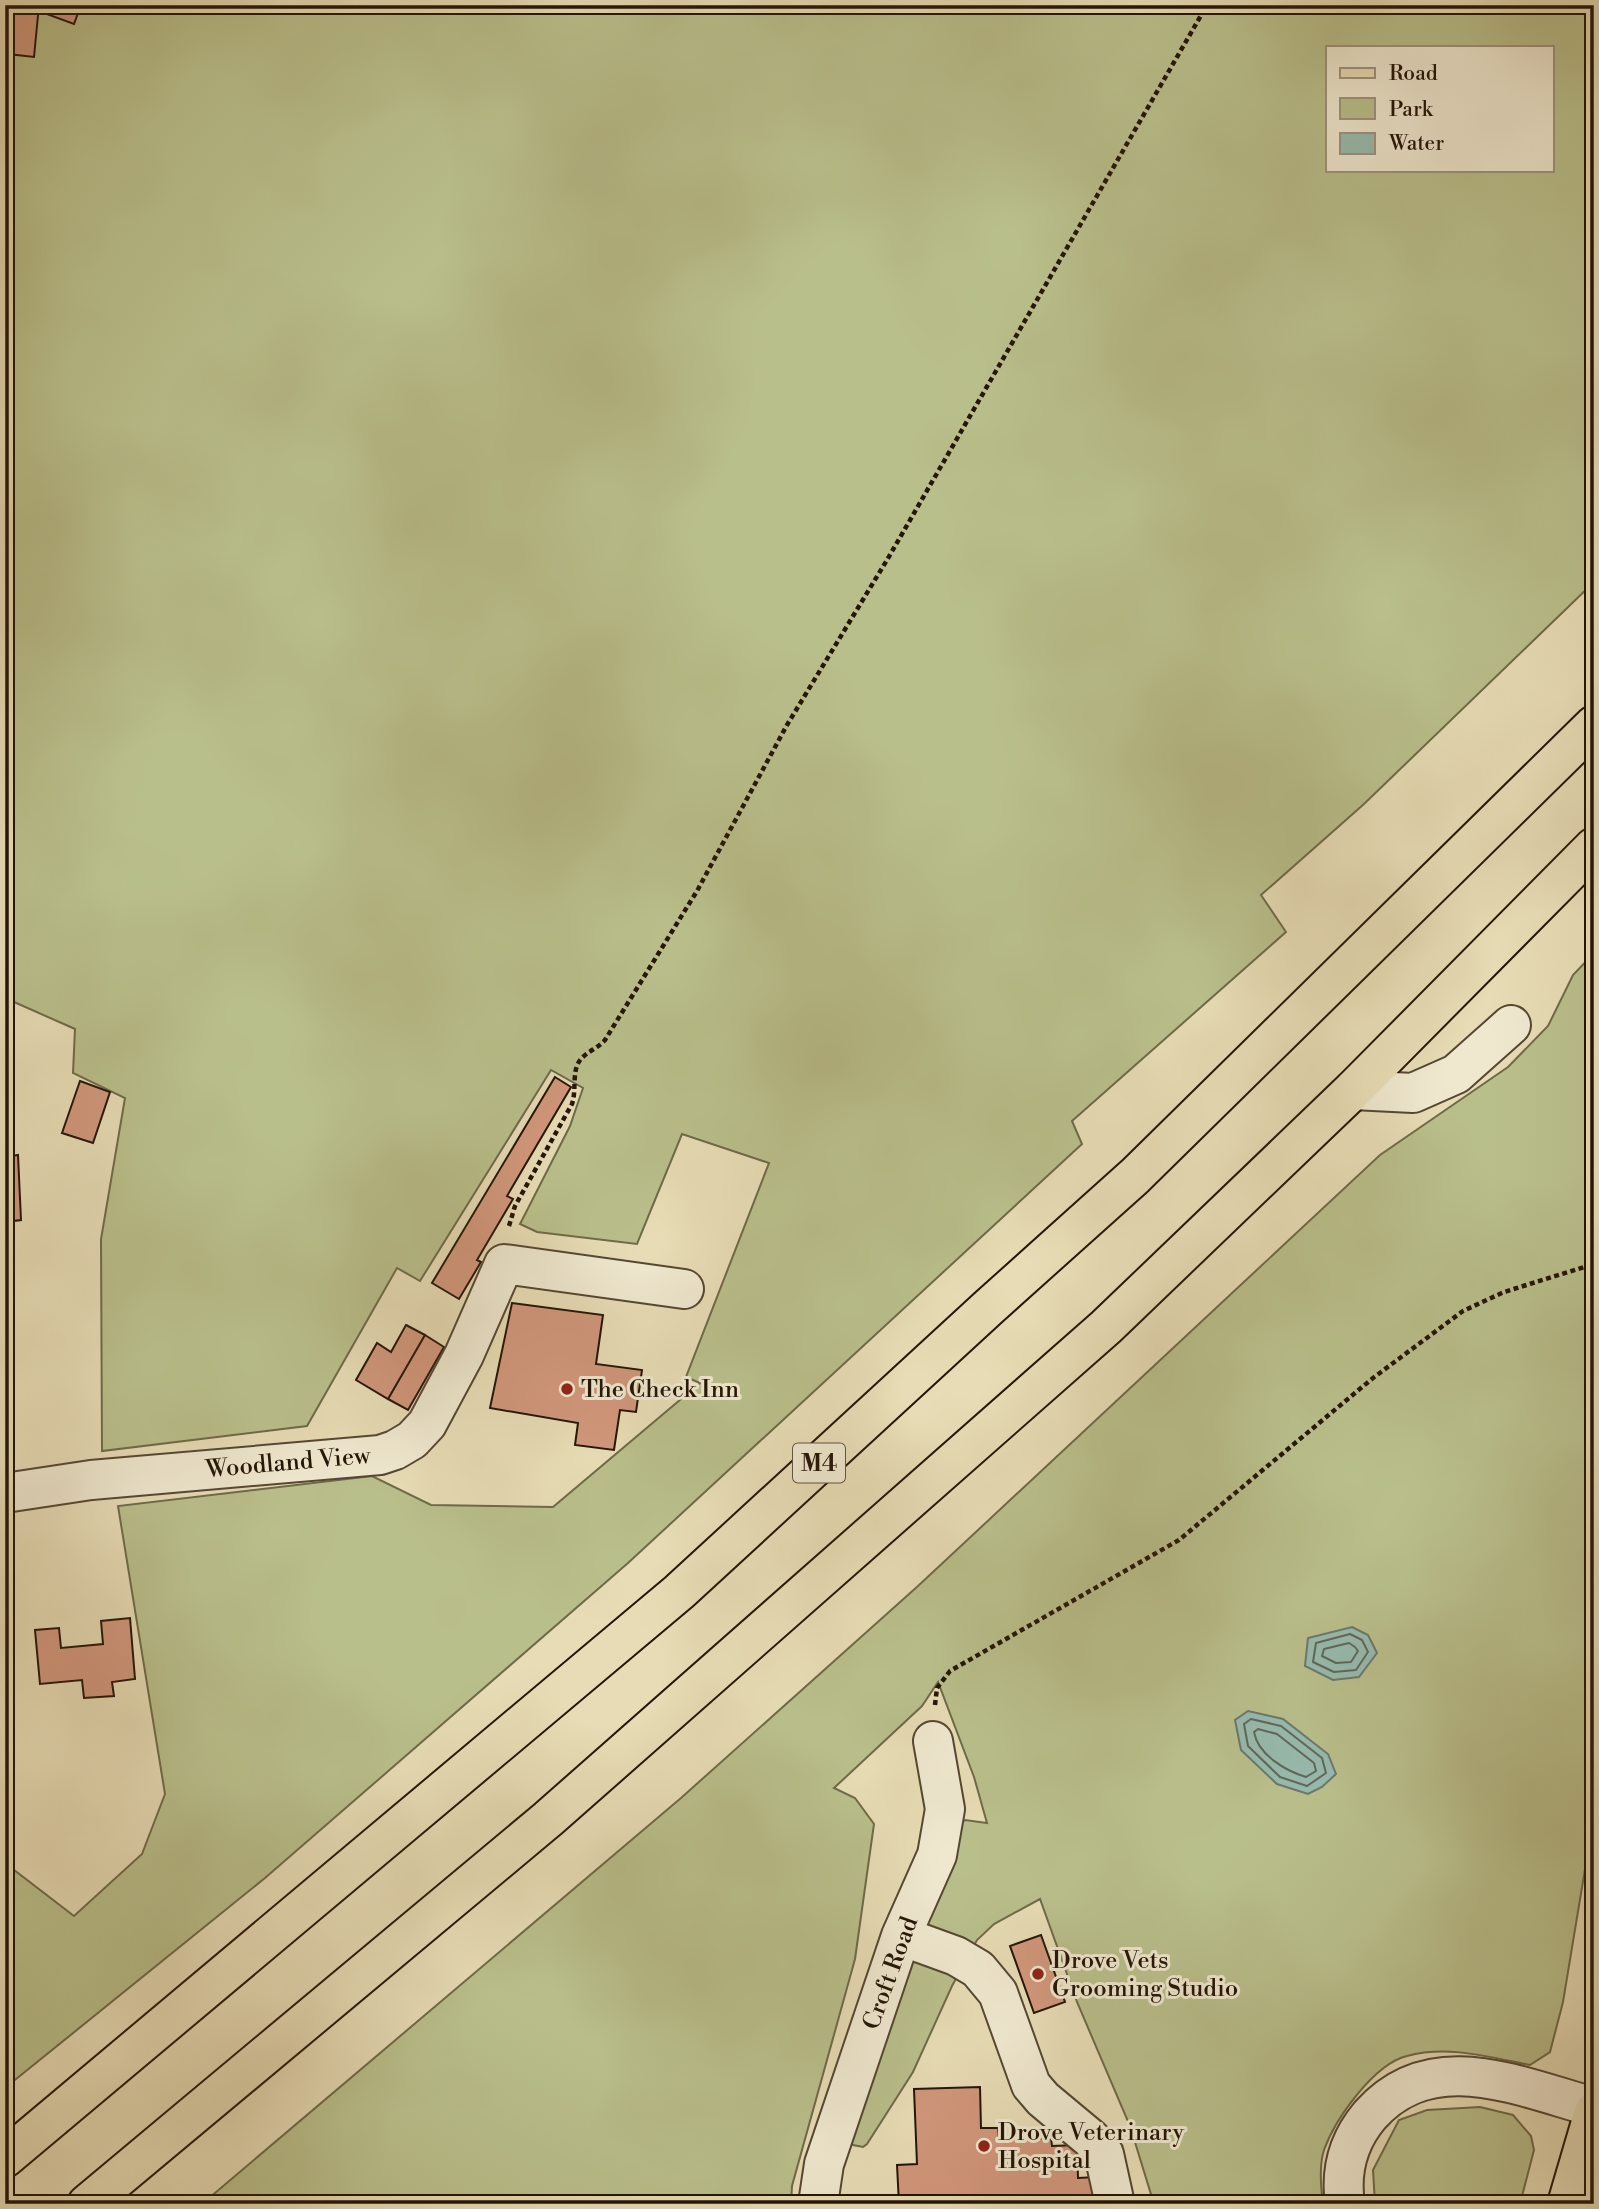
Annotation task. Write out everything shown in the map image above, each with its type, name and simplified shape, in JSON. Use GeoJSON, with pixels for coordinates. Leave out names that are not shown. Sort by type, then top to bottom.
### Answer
{"type":"FeatureCollection","features":[{"type":"Feature","properties":{"kind":"main road","name":"M4"},"geometry":{"type":"LineString","coordinates":[[5,2158],[679,1592],[1135,1176],[1594,725]]}},
{"type":"Feature","properties":{"kind":"main road"},"geometry":{"type":"LineString","coordinates":[[88,2204],[548,1819],[1105,1326],[1353,1090],[1594,847]]}},
{"type":"Feature","properties":{"kind":"main road"},"geometry":{"type":"LineString","coordinates":[[1567,2204],[1594,2110]]}},
{"type":"Feature","properties":{"kind":"street"},"geometry":{"type":"LineString","coordinates":[[1353,1090],[1413,1093],[1456,1074],[1511,1024]]}},
{"type":"Feature","properties":{"kind":"street"},"geometry":{"type":"LineString","coordinates":[[503,1264],[684,1289]]}},
{"type":"Feature","properties":{"kind":"street","name":"Woodland View"},"geometry":{"type":"LineString","coordinates":[[5,1493],[91,1480],[380,1455],[395,1450],[412,1440],[427,1423],[464,1355],[503,1264]]}},
{"type":"Feature","properties":{"kind":"street","name":"Croft Road"},"geometry":{"type":"LineString","coordinates":[[818,2204],[824,2164],[901,1936],[937,1855],[944,1809],[933,1741]]}},
{"type":"Feature","properties":{"kind":"street"},"geometry":{"type":"LineString","coordinates":[[901,1936],[956,1956],[978,1969],[998,1993],[1031,2085],[1104,2154],[1115,2204]]}},
{"type":"Feature","properties":{"kind":"street"},"geometry":{"type":"LineString","coordinates":[[1345,2204],[1343,2173],[1354,2138],[1364,2123],[1389,2097],[1417,2081],[1447,2075],[1480,2077],[1594,2110]]}},
{"type":"Feature","properties":{"kind":"path"},"geometry":{"type":"LineString","coordinates":[[503,1264],[515,1206],[572,1104],[576,1093],[576,1068],[582,1059],[604,1040],[697,891],[787,725],[887,560],[1207,5]]}},
{"type":"Feature","properties":{"kind":"path"},"geometry":{"type":"LineString","coordinates":[[933,1741],[937,1688],[950,1671],[1179,1540],[1373,1378],[1463,1311],[1504,1292],[1594,1264]]}},
{"type":"Feature","properties":{"kind":"green space"},"geometry":{"type":"Polygon","coordinates":[[[5,5],[1594,5],[1594,582],[1364,804],[1261,895],[1286,932],[1072,1121],[1082,1144],[628,1563],[265,1878],[5,2088],[5,1863],[74,1916],[142,1854],[165,1794],[118,1506],[372,1476],[431,1505],[553,1507],[700,1383],[686,1377],[769,1163],[682,1134],[637,1244],[537,1232],[520,1224],[570,1126],[583,1088],[551,1070],[420,1281],[397,1268],[307,1426],[102,1451],[101,1239],[125,1098],[73,1073],[75,1029],[5,998],[5,5]]]}},
{"type":"Feature","properties":{"kind":"green space"},"geometry":{"type":"Polygon","coordinates":[[[1594,953],[1594,1815],[1563,2002],[1550,2052],[1530,2065],[1453,2052],[1422,2053],[1394,2061],[1357,2094],[1329,2137],[1321,2163],[1323,2204],[1154,2204],[1130,2126],[1077,2002],[1040,1899],[994,1924],[977,1940],[952,1986],[913,2072],[867,2144],[863,2147],[853,2145],[850,2142],[949,1828],[965,1820],[987,1823],[974,1777],[938,1682],[922,1706],[834,1788],[855,1798],[874,1824],[855,1959],[792,2186],[791,2204],[202,2204],[681,1798],[918,1586],[1380,1155],[1508,1067],[1548,1026],[1573,975],[1594,953]]]}},
{"type":"Feature","properties":{"kind":"green space"},"geometry":{"type":"Polygon","coordinates":[[[1480,2107],[1513,2115],[1531,2136],[1534,2150],[1520,2204],[1375,2204],[1373,2170],[1399,2120],[1427,2110],[1480,2107]]]}},
{"type":"Feature","properties":{"kind":"water"},"geometry":{"type":"Polygon","coordinates":[[[1352,1627],[1368,1635],[1377,1653],[1359,1677],[1333,1680],[1305,1666],[1308,1638],[1352,1627]]]}},
{"type":"Feature","properties":{"kind":"water"},"geometry":{"type":"Polygon","coordinates":[[[1248,1711],[1283,1719],[1328,1754],[1336,1774],[1322,1787],[1308,1794],[1277,1784],[1241,1750],[1235,1720],[1248,1711]]]}},
{"type":"Feature","properties":{"kind":"building"},"geometry":{"type":"Polygon","coordinates":[[[12,5],[39,5],[34,57],[8,54],[12,5]]]}},
{"type":"Feature","properties":{"kind":"building"},"geometry":{"type":"Polygon","coordinates":[[[43,5],[81,5],[74,24],[41,12],[43,5]]]}},
{"type":"Feature","properties":{"kind":"building"},"geometry":{"type":"Polygon","coordinates":[[[555,1077],[571,1087],[507,1196],[513,1199],[477,1260],[481,1262],[459,1299],[432,1283],[555,1077]]]}},
{"type":"Feature","properties":{"kind":"building"},"geometry":{"type":"Polygon","coordinates":[[[80,1081],[110,1092],[93,1143],[62,1133],[80,1081]]]}},
{"type":"Feature","properties":{"kind":"building"},"geometry":{"type":"Polygon","coordinates":[[[18,1155],[21,1220],[5,1222],[5,1157],[18,1155]]]}},
{"type":"Feature","properties":{"kind":"building","name":"The Check Inn"},"geometry":{"type":"Polygon","coordinates":[[[512,1303],[603,1315],[596,1364],[642,1370],[636,1412],[620,1410],[614,1450],[575,1445],[578,1423],[490,1408],[512,1303]]]}},
{"type":"Feature","properties":{"kind":"building"},"geometry":{"type":"Polygon","coordinates":[[[406,1325],[425,1335],[388,1399],[356,1380],[377,1343],[391,1352],[406,1325]]]}},
{"type":"Feature","properties":{"kind":"building"},"geometry":{"type":"Polygon","coordinates":[[[425,1335],[444,1347],[408,1410],[388,1399],[425,1335]]]}},
{"type":"Feature","properties":{"kind":"building"},"geometry":{"type":"Polygon","coordinates":[[[130,1618],[135,1679],[112,1682],[114,1696],[84,1698],[82,1680],[40,1684],[35,1630],[59,1628],[61,1648],[103,1644],[101,1621],[130,1618]]]}},
{"type":"Feature","properties":{"kind":"building","name":"Drove Vets Grooming Studio"},"geometry":{"type":"Polygon","coordinates":[[[1041,1935],[1065,2002],[1034,2013],[1010,1946],[1041,1935]]]}},
{"type":"Feature","properties":{"kind":"building","name":"Drove Veterinary Hospital"},"geometry":{"type":"Polygon","coordinates":[[[980,2087],[981,2128],[998,2128],[999,2140],[1051,2138],[1052,2146],[1077,2145],[1078,2178],[1096,2177],[1097,2204],[899,2204],[897,2165],[917,2164],[914,2089],[980,2087]]]}},
{"type":"Feature","properties":{"kind":"place","name":"The Check Inn"},"geometry":{"type":"Point","coordinates":[567,1389]}},
{"type":"Feature","properties":{"kind":"place","name":"Drove Vets Grooming Studio"},"geometry":{"type":"Point","coordinates":[1038,1974]}},
{"type":"Feature","properties":{"kind":"place","name":"Drove Veterinary Hospital"},"geometry":{"type":"Point","coordinates":[984,2146]}}]}
